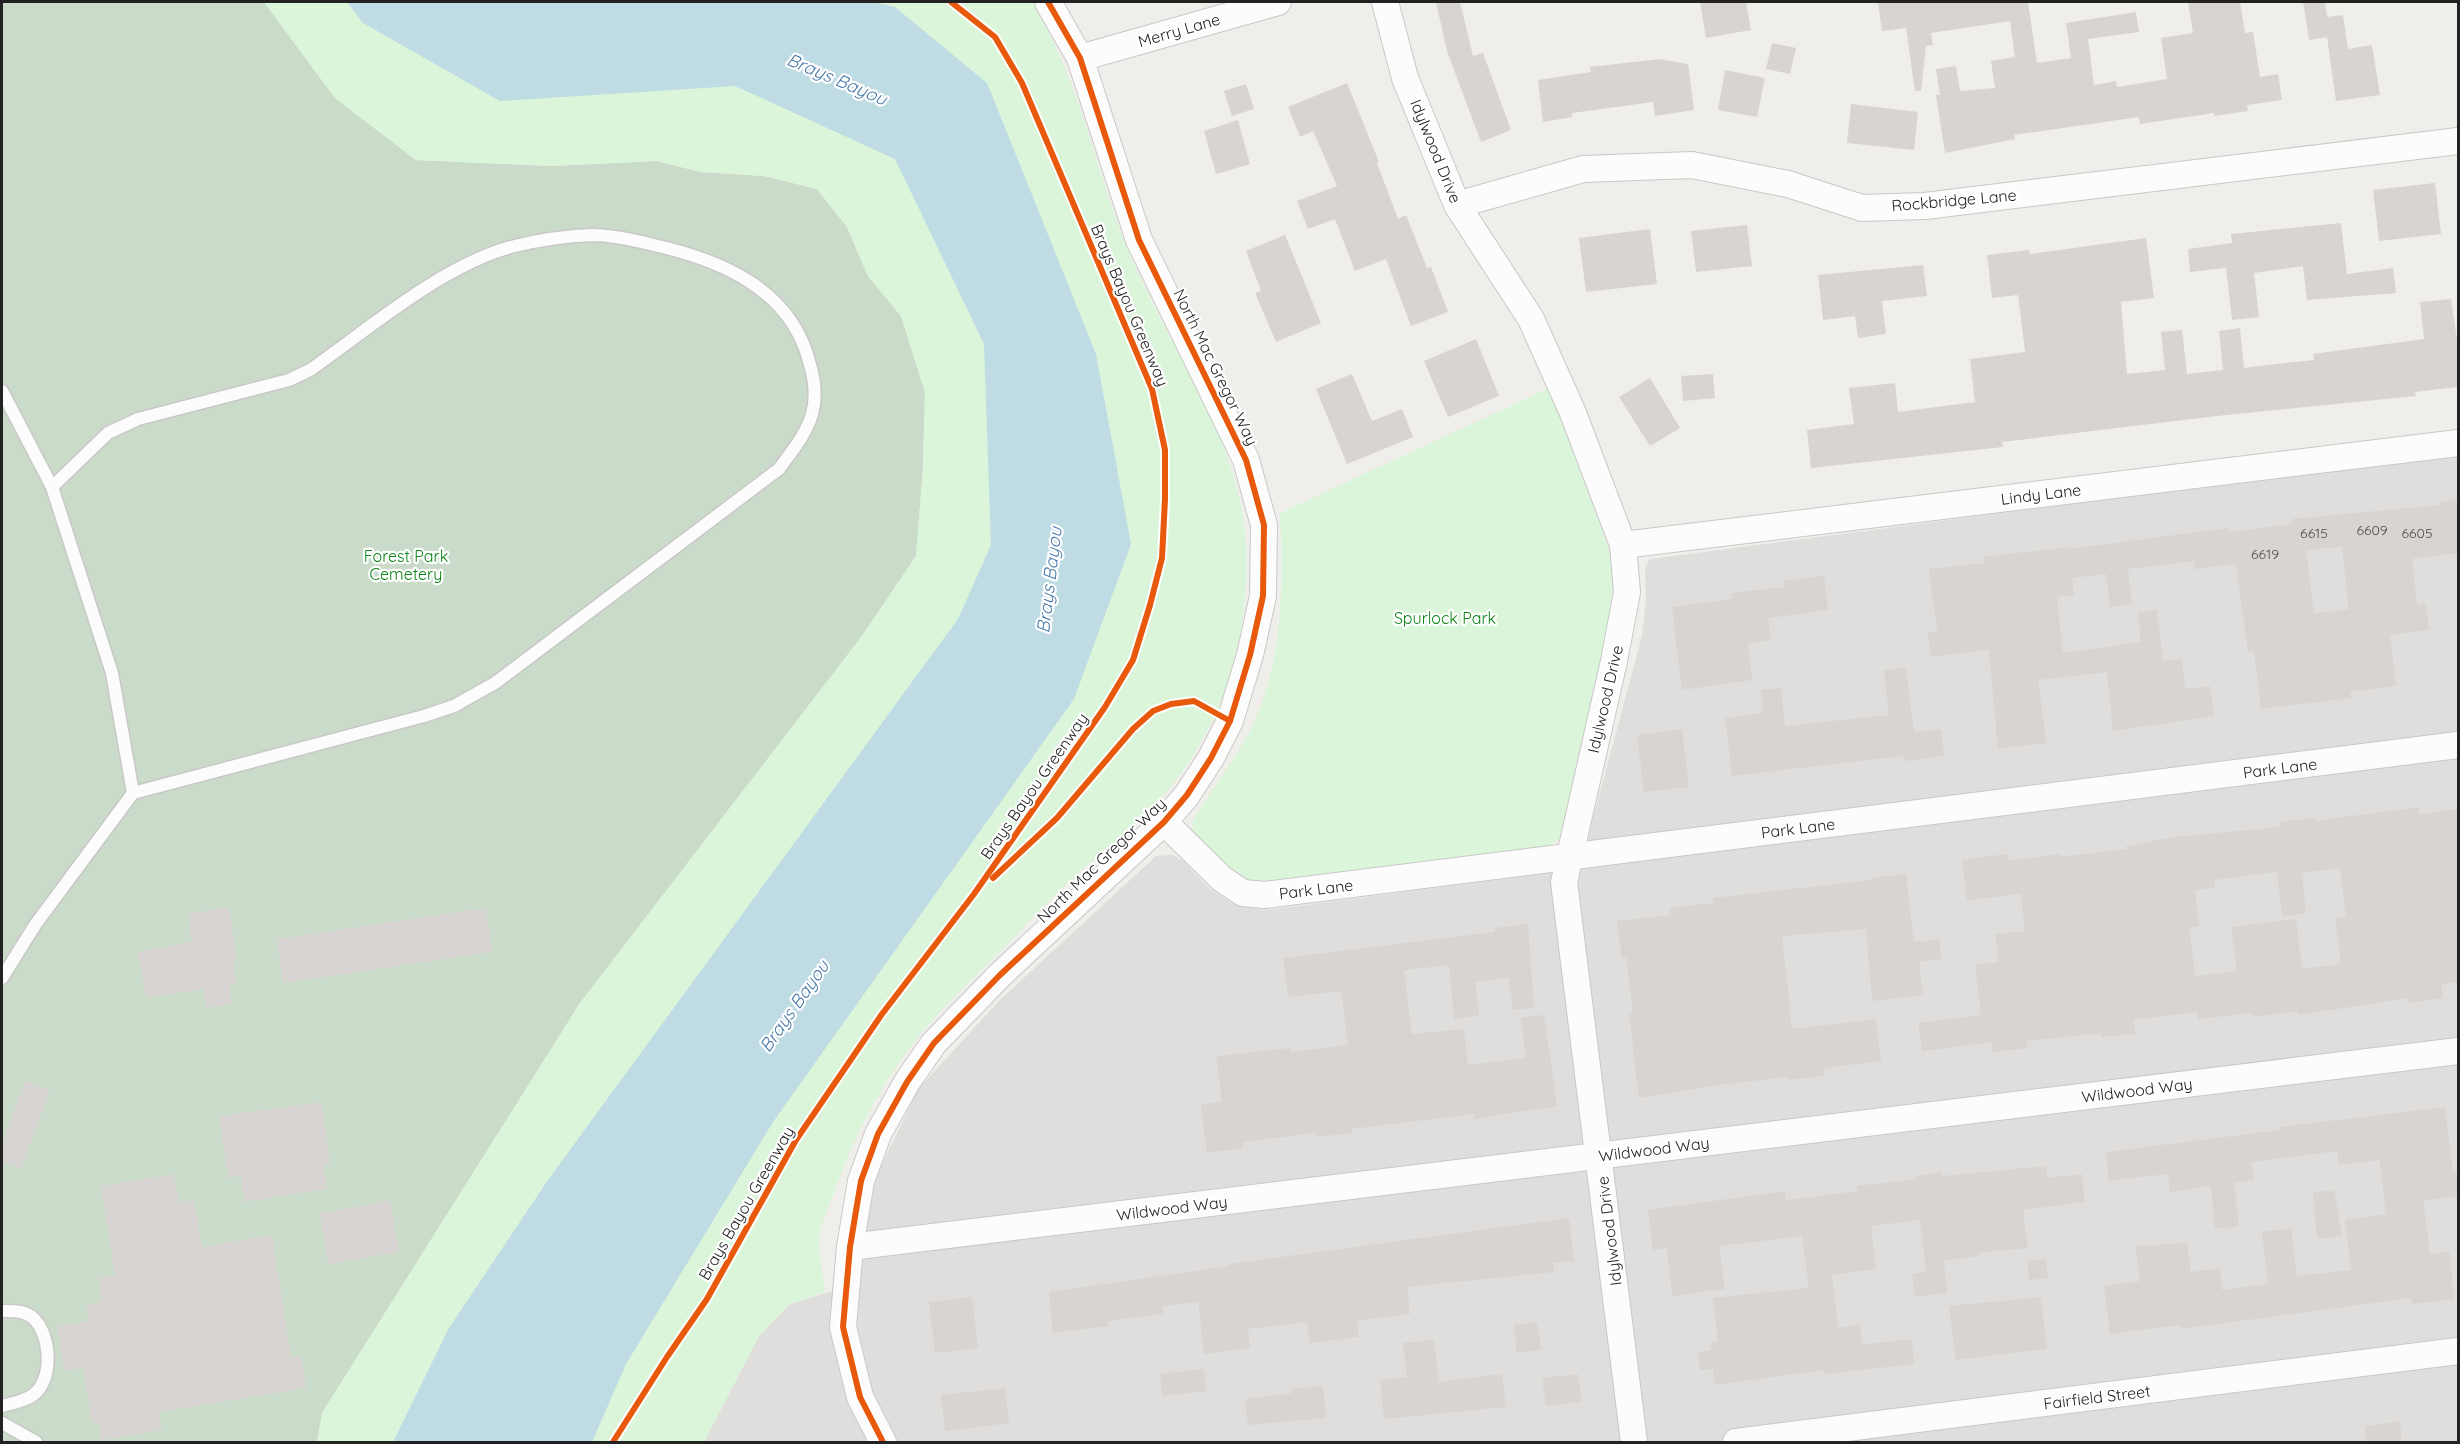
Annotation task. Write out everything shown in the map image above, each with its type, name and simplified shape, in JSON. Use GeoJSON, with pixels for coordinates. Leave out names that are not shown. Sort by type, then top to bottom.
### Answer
{"type":"FeatureCollection","features":[{"type":"Feature","properties":{"kind":"street","name":"North Mac Gregor Way"},"geometry":{"type":"LineString","coordinates":[[883,1443],[860,1397],[843,1326],[850,1247],[861,1181],[878,1134],[907,1082],[934,1042],[1000,975],[1164,822],[1187,795],[1211,758],[1230,721],[1251,655],[1263,596],[1264,525],[1246,460],[1139,240],[1080,58],[1048,2]]}},
{"type":"Feature","properties":{"kind":"street","name":"Merry Lane"},"geometry":{"type":"LineString","coordinates":[[1080,58],[1278,2]]}},
{"type":"Feature","properties":{"kind":"street","name":"Idylwood Drive"},"geometry":{"type":"LineString","coordinates":[[1385,2],[1406,78],[1456,205],[1531,319],[1572,413],[1623,545],[1627,592],[1625,604],[1564,882],[1634,1443]]}},
{"type":"Feature","properties":{"kind":"street","name":"Rockbridge Lane"},"geometry":{"type":"LineString","coordinates":[[1456,205],[1583,169],[1692,165],[1788,184],[1862,208],[1925,206],[2458,141]]}},
{"type":"Feature","properties":{"kind":"street","name":"Lindy Lane"},"geometry":{"type":"LineString","coordinates":[[1623,545],[2458,443]]}},
{"type":"Feature","properties":{"kind":"street","name":"Park Lane"},"geometry":{"type":"LineString","coordinates":[[1164,822],[1222,879],[1243,893],[1264,896],[2458,745]]}},
{"type":"Feature","properties":{"kind":"street","name":"Wildwood Way"},"geometry":{"type":"LineString","coordinates":[[850,1247],[2458,1050]]}},
{"type":"Feature","properties":{"kind":"street","name":"Fairfield Street"},"geometry":{"type":"LineString","coordinates":[[1736,1443],[2458,1351]]}},
{"type":"Feature","properties":{"kind":"lane"},"geometry":{"type":"LineString","coordinates":[[2,978],[35,925],[133,793],[424,716],[454,706],[495,683],[779,469],[798,443],[812,414],[814,380],[806,348],[791,319],[768,293],[736,271],[674,249],[630,239],[592,235],[555,239],[515,246],[476,258],[446,275],[310,370],[289,380],[138,419],[108,433],[52,487]]}},
{"type":"Feature","properties":{"kind":"lane"},"geometry":{"type":"LineString","coordinates":[[2,391],[52,487],[112,673],[133,793]]}},
{"type":"Feature","properties":{"kind":"lane"},"geometry":{"type":"LineString","coordinates":[[2,1311],[19,1311],[32,1317],[41,1329],[46,1349],[47,1368],[34,1394],[2,1406]]}},
{"type":"Feature","properties":{"kind":"lane"},"geometry":{"type":"LineString","coordinates":[[2,1423],[36,1443]]}},
{"type":"Feature","properties":{"kind":"shaded area"},"geometry":{"type":"Polygon","coordinates":[[[2458,454],[2458,1442],[704,1442],[759,1336],[790,1304],[860,1283],[873,1182],[919,1088],[1000,1000],[1156,856],[1173,855],[1184,862],[1211,890],[1235,905],[1267,910],[1582,869],[1592,822],[1642,636],[1646,601],[1645,568],[1650,559],[2458,454]]]}},
{"type":"Feature","properties":{"kind":"green space","name":"Forest Park Cemetery"},"geometry":{"type":"Polygon","coordinates":[[[2,2],[264,2],[335,98],[416,160],[551,166],[656,161],[701,172],[764,176],[817,189],[847,227],[868,276],[901,316],[925,392],[923,469],[916,556],[862,636],[580,1003],[322,1413],[317,1442],[2,1442],[2,2]]]}},
{"type":"Feature","properties":{"kind":"green space"},"geometry":{"type":"Polygon","coordinates":[[[264,2],[1032,2],[1064,65],[1134,264],[1216,427],[1229,461],[1239,496],[1245,531],[1246,591],[1236,653],[1216,712],[1203,740],[1175,782],[1147,812],[1062,888],[956,994],[900,1061],[874,1102],[852,1146],[823,1221],[819,1234],[819,1246],[825,1292],[790,1304],[759,1336],[704,1442],[317,1442],[322,1413],[580,1003],[862,636],[916,556],[923,469],[925,392],[901,316],[868,276],[847,227],[817,189],[764,176],[701,172],[656,161],[551,166],[416,160],[335,98],[264,2]]]}},
{"type":"Feature","properties":{"kind":"green space","name":"Spurlock Park"},"geometry":{"type":"Polygon","coordinates":[[[1549,388],[1618,573],[1615,613],[1572,805],[1560,838],[1547,847],[1277,883],[1252,882],[1238,877],[1205,848],[1192,825],[1249,733],[1269,680],[1275,653],[1281,597],[1280,513],[1549,388]]]}},
{"type":"Feature","properties":{"kind":"water","name":"Brays Bayou"},"geometry":{"type":"Polygon","coordinates":[[[347,2],[873,2],[895,7],[987,83],[1096,354],[1131,544],[1074,699],[773,1122],[626,1364],[592,1442],[393,1442],[449,1328],[548,1180],[958,619],[991,545],[984,344],[895,159],[735,86],[500,101],[363,23],[347,2]]]}},
{"type":"Feature","properties":{"kind":"building"},"geometry":{"type":"Polygon","coordinates":[[[1436,2],[1460,2],[1473,56],[1483,53],[1511,130],[1481,142],[1447,51],[1436,2]]]}},
{"type":"Feature","properties":{"kind":"building"},"geometry":{"type":"Polygon","coordinates":[[[1700,2],[1746,2],[1751,30],[1706,38],[1700,2]]]}},
{"type":"Feature","properties":{"kind":"building"},"geometry":{"type":"Polygon","coordinates":[[[1878,2],[2028,2],[2037,63],[2071,58],[2066,23],[2136,12],[2139,32],[2088,39],[2094,85],[2116,81],[2117,87],[2167,79],[2161,38],[2193,33],[2188,2],[2240,2],[2245,33],[2253,32],[2260,77],[2278,74],[2282,100],[2247,105],[2248,111],[2214,116],[2214,113],[2140,124],[2139,117],[2014,135],[2015,139],[1945,153],[1936,95],[1940,95],[1936,69],[1956,66],[1960,91],[1995,88],[1991,61],[2015,57],[2010,21],[1931,33],[1933,45],[1926,46],[1921,91],[1915,91],[1906,28],[1882,31],[1878,2]]]}},
{"type":"Feature","properties":{"kind":"building"},"geometry":{"type":"Polygon","coordinates":[[[2303,2],[2325,2],[2327,17],[2343,15],[2348,49],[2372,45],[2380,95],[2336,101],[2327,37],[2309,40],[2303,2]]]}},
{"type":"Feature","properties":{"kind":"building"},"geometry":{"type":"Polygon","coordinates":[[[1772,43],[1796,48],[1790,74],[1766,69],[1772,43]]]}},
{"type":"Feature","properties":{"kind":"building"},"geometry":{"type":"Polygon","coordinates":[[[1659,59],[1688,64],[1694,110],[1655,116],[1653,102],[1572,113],[1572,117],[1543,122],[1538,80],[1591,72],[1590,67],[1659,59]]]}},
{"type":"Feature","properties":{"kind":"building"},"geometry":{"type":"Polygon","coordinates":[[[1725,70],[1765,78],[1757,117],[1718,110],[1725,70]]]}},
{"type":"Feature","properties":{"kind":"building"},"geometry":{"type":"Polygon","coordinates":[[[1347,83],[1379,162],[1377,163],[1398,219],[1406,215],[1427,268],[1431,267],[1448,312],[1411,326],[1386,259],[1355,271],[1335,219],[1308,229],[1297,201],[1337,186],[1313,131],[1300,137],[1288,107],[1347,83]]]}},
{"type":"Feature","properties":{"kind":"building"},"geometry":{"type":"Polygon","coordinates":[[[1246,84],[1254,109],[1232,116],[1224,91],[1246,84]]]}},
{"type":"Feature","properties":{"kind":"building"},"geometry":{"type":"Polygon","coordinates":[[[1851,104],[1918,112],[1914,150],[1847,143],[1851,104]]]}},
{"type":"Feature","properties":{"kind":"building"},"geometry":{"type":"Polygon","coordinates":[[[1238,120],[1250,164],[1216,174],[1204,131],[1238,120]]]}},
{"type":"Feature","properties":{"kind":"building"},"geometry":{"type":"Polygon","coordinates":[[[2435,183],[2441,234],[2379,241],[2373,190],[2435,183]]]}},
{"type":"Feature","properties":{"kind":"building"},"geometry":{"type":"Polygon","coordinates":[[[2341,223],[2347,274],[2393,268],[2396,293],[2307,300],[2303,266],[2254,273],[2259,317],[2232,320],[2226,268],[2190,272],[2188,249],[2232,243],[2231,234],[2341,223]]]}},
{"type":"Feature","properties":{"kind":"building"},"geometry":{"type":"Polygon","coordinates":[[[1747,225],[1752,266],[1696,272],[1691,231],[1747,225]]]}},
{"type":"Feature","properties":{"kind":"building"},"geometry":{"type":"Polygon","coordinates":[[[1650,229],[1657,284],[1586,292],[1579,238],[1650,229]]]}},
{"type":"Feature","properties":{"kind":"building"},"geometry":{"type":"Polygon","coordinates":[[[1285,235],[1321,323],[1276,342],[1255,293],[1261,291],[1246,251],[1285,235]]]}},
{"type":"Feature","properties":{"kind":"building"},"geometry":{"type":"Polygon","coordinates":[[[2146,238],[2154,298],[2121,302],[2127,374],[2165,370],[2161,332],[2182,330],[2187,374],[2223,370],[2219,331],[2240,328],[2244,368],[2314,360],[2313,354],[2424,339],[2420,302],[2451,299],[2458,346],[2458,387],[2415,392],[2416,396],[2217,416],[2002,442],[2003,447],[1811,468],[1807,430],[1854,424],[1849,388],[1895,383],[1898,412],[1975,402],[1970,359],[2025,352],[2018,295],[1992,298],[1987,255],[2029,250],[2030,254],[2146,238]]]}},
{"type":"Feature","properties":{"kind":"building"},"geometry":{"type":"Polygon","coordinates":[[[1923,265],[1927,296],[1882,301],[1886,334],[1858,338],[1855,316],[1823,320],[1818,275],[1923,265]]]}},
{"type":"Feature","properties":{"kind":"building"},"geometry":{"type":"Polygon","coordinates":[[[1476,339],[1499,396],[1448,417],[1424,361],[1476,339]]]}},
{"type":"Feature","properties":{"kind":"building"},"geometry":{"type":"Polygon","coordinates":[[[1352,374],[1372,421],[1402,409],[1413,437],[1347,464],[1316,389],[1352,374]]]}},
{"type":"Feature","properties":{"kind":"building"},"geometry":{"type":"Polygon","coordinates":[[[1713,374],[1715,398],[1683,401],[1681,376],[1713,374]]]}},
{"type":"Feature","properties":{"kind":"building"},"geometry":{"type":"Polygon","coordinates":[[[1650,378],[1680,428],[1650,446],[1619,397],[1650,378]]]}},
{"type":"Feature","properties":{"kind":"building"},"geometry":{"type":"Polygon","coordinates":[[[2458,500],[2458,553],[2412,559],[2417,605],[2426,604],[2429,630],[2390,635],[2396,686],[2350,692],[2351,698],[2261,709],[2254,651],[2248,652],[2236,564],[2194,569],[2194,561],[2128,569],[2132,604],[2110,607],[2106,574],[2072,578],[2074,595],[2057,597],[2063,653],[2141,642],[2138,612],[2157,610],[2163,661],[2182,659],[2185,689],[2210,686],[2214,716],[2113,731],[2107,672],[2038,680],[2046,743],[1998,749],[1989,650],[1931,657],[1928,632],[1937,631],[1929,569],[1984,563],[1983,557],[2069,547],[2069,549],[2228,528],[2228,532],[2293,524],[2292,519],[2440,505],[2440,502],[2458,500]],[[2342,546],[2306,551],[2314,614],[2349,609],[2342,546]]]}},
{"type":"Feature","properties":{"kind":"building"},"geometry":{"type":"Polygon","coordinates":[[[1824,576],[1828,610],[1768,618],[1771,640],[1748,643],[1752,680],[1682,690],[1672,607],[1732,599],[1731,593],[1784,587],[1783,581],[1824,576]]]}},
{"type":"Feature","properties":{"kind":"building"},"geometry":{"type":"Polygon","coordinates":[[[1906,668],[1914,732],[1941,729],[1944,756],[1904,761],[1903,756],[1732,776],[1725,718],[1763,713],[1761,690],[1781,688],[1785,726],[1889,715],[1884,670],[1906,668]]]}},
{"type":"Feature","properties":{"kind":"building"},"geometry":{"type":"Polygon","coordinates":[[[1682,729],[1689,787],[1644,792],[1637,735],[1682,729]]]}},
{"type":"Feature","properties":{"kind":"building"},"geometry":{"type":"Polygon","coordinates":[[[2419,807],[2419,814],[2458,809],[2458,982],[2441,984],[2443,998],[2409,1003],[2409,998],[2298,1015],[2297,1011],[2254,1017],[2253,1013],[2198,1019],[2197,1012],[2134,1020],[2135,1034],[2101,1037],[2101,1033],[2027,1041],[2027,1048],[1993,1052],[1992,1042],[1922,1051],[1918,1023],[1981,1015],[1975,965],[1999,962],[1995,934],[2025,931],[2021,894],[1967,900],[1962,860],[2007,854],[2008,861],[2060,854],[2061,857],[2127,849],[2126,846],[2175,837],[2280,827],[2280,822],[2315,818],[2315,821],[2419,807]],[[2340,868],[2302,873],[2306,913],[2282,916],[2277,872],[2214,880],[2215,888],[2195,890],[2199,926],[2189,927],[2195,976],[2237,971],[2231,927],[2296,919],[2302,969],[2341,964],[2335,918],[2346,917],[2340,868]]]}},
{"type":"Feature","properties":{"kind":"building"},"geometry":{"type":"Polygon","coordinates":[[[1906,874],[1914,942],[1939,939],[1941,959],[1919,962],[1923,995],[1872,1001],[1866,929],[1782,936],[1792,1029],[1876,1019],[1881,1061],[1823,1068],[1824,1076],[1788,1080],[1788,1077],[1726,1084],[1639,1098],[1629,1014],[1633,1014],[1626,957],[1622,958],[1617,921],[1671,915],[1670,908],[1713,903],[1713,898],[1906,874]]]}},
{"type":"Feature","properties":{"kind":"building"},"geometry":{"type":"Polygon","coordinates":[[[229,907],[237,960],[233,960],[236,984],[229,985],[232,1004],[206,1008],[203,989],[146,998],[138,952],[192,942],[188,914],[229,907]]]}},
{"type":"Feature","properties":{"kind":"building"},"geometry":{"type":"Polygon","coordinates":[[[486,908],[492,952],[283,983],[277,939],[486,908]]]}},
{"type":"Feature","properties":{"kind":"building"},"geometry":{"type":"Polygon","coordinates":[[[1528,924],[1534,1008],[1513,1010],[1509,978],[1475,982],[1479,1016],[1454,1019],[1449,965],[1404,970],[1412,1034],[1464,1029],[1468,1065],[1526,1058],[1521,1018],[1544,1015],[1557,1106],[1474,1119],[1474,1114],[1351,1129],[1352,1133],[1316,1137],[1316,1133],[1242,1142],[1243,1148],[1207,1153],[1201,1104],[1222,1102],[1216,1056],[1290,1048],[1291,1052],[1348,1045],[1341,991],[1288,997],[1283,958],[1495,932],[1495,928],[1528,924]]]}},
{"type":"Feature","properties":{"kind":"building"},"geometry":{"type":"Polygon","coordinates":[[[25,1081],[50,1090],[21,1169],[2,1161],[2,1143],[25,1081]]]}},
{"type":"Feature","properties":{"kind":"building"},"geometry":{"type":"Polygon","coordinates":[[[322,1102],[330,1164],[324,1164],[327,1189],[244,1202],[241,1176],[228,1178],[219,1116],[322,1102]]]}},
{"type":"Feature","properties":{"kind":"building"},"geometry":{"type":"Polygon","coordinates":[[[2445,1107],[2453,1173],[2458,1172],[2458,1196],[2423,1201],[2430,1254],[2449,1252],[2454,1299],[2412,1304],[2411,1298],[2181,1329],[2181,1325],[2110,1334],[2104,1286],[2140,1281],[2135,1246],[2187,1243],[2191,1272],[2220,1268],[2222,1290],[2268,1284],[2262,1232],[2291,1228],[2297,1276],[2351,1270],[2345,1220],[2386,1214],[2380,1160],[2339,1165],[2337,1151],[2252,1162],[2254,1180],[2234,1183],[2239,1226],[2215,1229],[2211,1186],[2170,1192],[2168,1174],[2109,1181],[2106,1152],[2280,1130],[2279,1127],[2445,1107]]]}},
{"type":"Feature","properties":{"kind":"building"},"geometry":{"type":"Polygon","coordinates":[[[2046,1166],[2047,1178],[2082,1174],[2085,1202],[2023,1210],[2028,1248],[1978,1253],[1979,1256],[1944,1261],[1947,1293],[1915,1297],[1912,1274],[1926,1272],[1920,1220],[1871,1226],[1876,1269],[1832,1275],[1838,1328],[1860,1325],[1862,1345],[1912,1339],[1914,1364],[1825,1374],[1824,1370],[1715,1385],[1713,1369],[1700,1370],[1698,1352],[1711,1350],[1710,1343],[1718,1342],[1713,1298],[1809,1288],[1802,1236],[1719,1246],[1725,1289],[1672,1296],[1667,1248],[1653,1250],[1648,1210],[1785,1191],[1786,1200],[1858,1191],[1857,1186],[1915,1179],[1915,1176],[1942,1172],[1942,1176],[2046,1166]]]}},
{"type":"Feature","properties":{"kind":"building"},"geometry":{"type":"Polygon","coordinates":[[[174,1174],[179,1203],[194,1200],[202,1247],[272,1235],[291,1357],[301,1355],[306,1388],[159,1412],[162,1430],[101,1440],[98,1422],[92,1423],[83,1368],[64,1371],[57,1326],[89,1321],[86,1305],[102,1302],[98,1278],[115,1275],[101,1186],[174,1174]]]}},
{"type":"Feature","properties":{"kind":"building"},"geometry":{"type":"Polygon","coordinates":[[[2334,1190],[2342,1236],[2317,1239],[2313,1192],[2334,1190]]]}},
{"type":"Feature","properties":{"kind":"building"},"geometry":{"type":"Polygon","coordinates":[[[390,1201],[399,1252],[328,1264],[320,1213],[390,1201]]]}},
{"type":"Feature","properties":{"kind":"building"},"geometry":{"type":"Polygon","coordinates":[[[1569,1218],[1574,1261],[1553,1263],[1554,1272],[1407,1287],[1410,1314],[1357,1321],[1359,1337],[1310,1343],[1307,1322],[1248,1329],[1250,1348],[1204,1354],[1198,1302],[1162,1306],[1163,1314],[1108,1321],[1109,1326],[1053,1333],[1049,1292],[1230,1266],[1230,1264],[1569,1218]]]}},
{"type":"Feature","properties":{"kind":"building"},"geometry":{"type":"Polygon","coordinates":[[[2046,1259],[2048,1278],[2029,1280],[2027,1261],[2046,1259]]]}},
{"type":"Feature","properties":{"kind":"building"},"geometry":{"type":"Polygon","coordinates":[[[972,1297],[978,1348],[935,1353],[929,1302],[972,1297]]]}},
{"type":"Feature","properties":{"kind":"building"},"geometry":{"type":"Polygon","coordinates":[[[2041,1297],[2047,1349],[1956,1360],[1949,1306],[2041,1297]]]}},
{"type":"Feature","properties":{"kind":"building"},"geometry":{"type":"Polygon","coordinates":[[[1537,1322],[1541,1350],[1517,1353],[1514,1325],[1537,1322]]]}},
{"type":"Feature","properties":{"kind":"building"},"geometry":{"type":"Polygon","coordinates":[[[1434,1340],[1439,1382],[1502,1374],[1506,1407],[1384,1419],[1380,1380],[1407,1377],[1403,1343],[1434,1340]]]}},
{"type":"Feature","properties":{"kind":"building"},"geometry":{"type":"Polygon","coordinates":[[[1204,1369],[1206,1391],[1162,1396],[1160,1374],[1204,1369]]]}},
{"type":"Feature","properties":{"kind":"building"},"geometry":{"type":"Polygon","coordinates":[[[1578,1374],[1582,1402],[1546,1406],[1542,1378],[1578,1374]]]}},
{"type":"Feature","properties":{"kind":"building"},"geometry":{"type":"Polygon","coordinates":[[[1323,1386],[1326,1418],[1248,1425],[1245,1399],[1292,1393],[1292,1389],[1323,1386]]]}},
{"type":"Feature","properties":{"kind":"building"},"geometry":{"type":"Polygon","coordinates":[[[1005,1388],[1009,1423],[945,1431],[941,1395],[1005,1388]]]}},
{"type":"Feature","properties":{"kind":"building"},"geometry":{"type":"Polygon","coordinates":[[[2400,1421],[2402,1443],[2367,1443],[2365,1426],[2400,1421]]]}},
{"type":"Feature","properties":{"kind":"cycle path","name":"Brays Bayou Greenway"},"geometry":{"type":"LineString","coordinates":[[613,1442],[707,1299],[796,1140],[882,1014],[974,894],[1105,707],[1133,660],[1162,558],[1165,450],[1152,389],[1022,83],[995,37],[951,2]]}},
{"type":"Feature","properties":{"kind":"cycle path"},"geometry":{"type":"LineString","coordinates":[[883,1442],[860,1397],[843,1327],[850,1247],[861,1181],[878,1134],[907,1082],[934,1043],[1000,975],[1164,822],[1187,795],[1211,758],[1230,721],[1250,655],[1263,596],[1264,525],[1246,460],[1139,240],[1080,58],[1048,2]]}},
{"type":"Feature","properties":{"kind":"cycle path","name":"Brays Bayou Greenway"},"geometry":{"type":"LineString","coordinates":[[993,878],[1057,818],[1133,729],[1153,711],[1171,704],[1194,701],[1230,721]]}}]}
